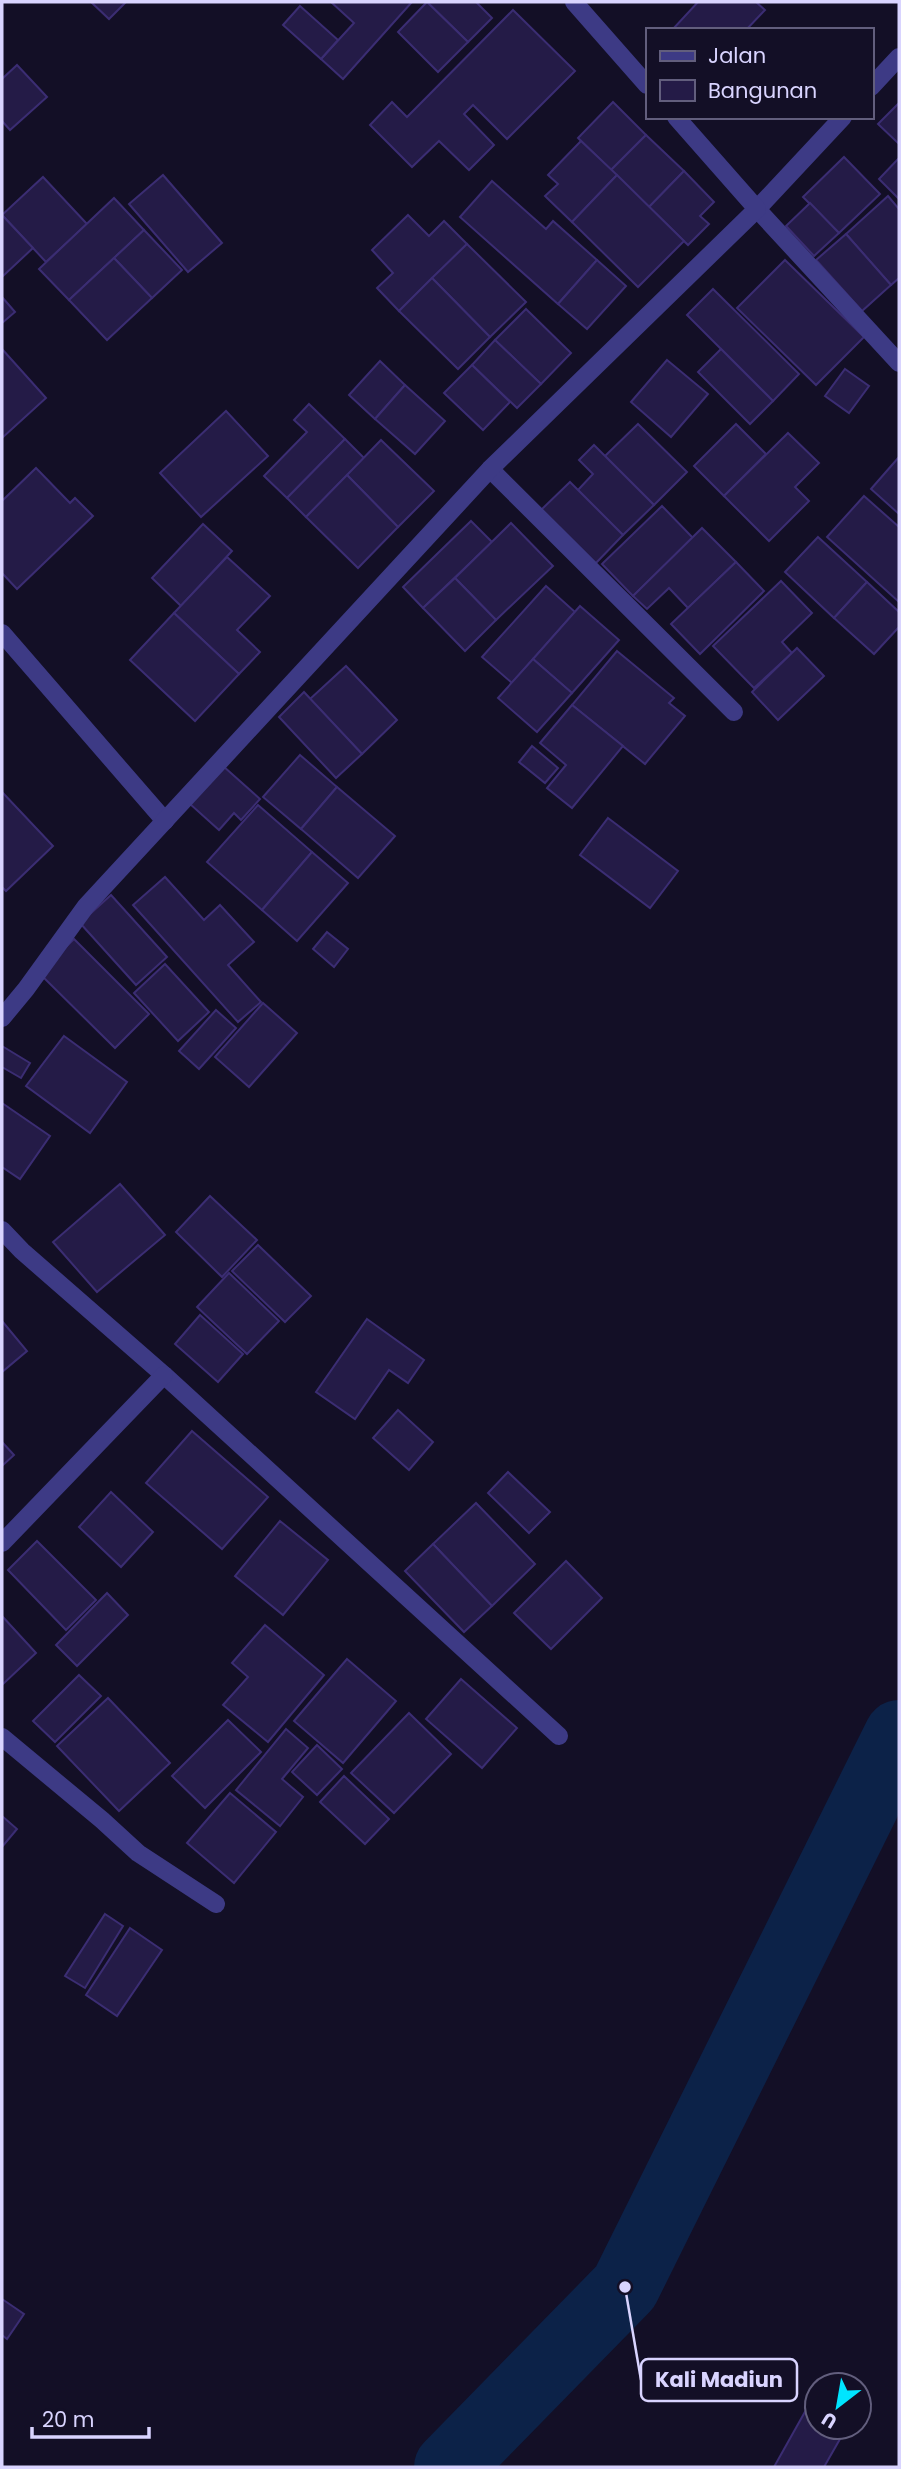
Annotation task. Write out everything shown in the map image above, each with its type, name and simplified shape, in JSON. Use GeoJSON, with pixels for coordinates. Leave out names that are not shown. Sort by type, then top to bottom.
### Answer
{"type":"FeatureCollection","features":[{"type":"Feature","properties":{"kind":"street"},"geometry":{"type":"LineString","coordinates":[[574,2],[646,84]]}},
{"type":"Feature","properties":{"kind":"street"},"geometry":{"type":"LineString","coordinates":[[873,85],[899,57]]}},
{"type":"Feature","properties":{"kind":"street"},"geometry":{"type":"LineString","coordinates":[[678,119],[899,363]]}},
{"type":"Feature","properties":{"kind":"street"},"geometry":{"type":"LineString","coordinates":[[2,1018],[86,906],[491,469],[757,209],[841,119]]}},
{"type":"Feature","properties":{"kind":"street"},"geometry":{"type":"LineString","coordinates":[[491,469],[734,712]]}},
{"type":"Feature","properties":{"kind":"street"},"geometry":{"type":"LineString","coordinates":[[2,633],[165,821]]}},
{"type":"Feature","properties":{"kind":"street"},"geometry":{"type":"LineString","coordinates":[[2,1230],[559,1736]]}},
{"type":"Feature","properties":{"kind":"street"},"geometry":{"type":"LineString","coordinates":[[2,1543],[164,1375]]}},
{"type":"Feature","properties":{"kind":"street"},"geometry":{"type":"LineString","coordinates":[[2,1737],[138,1853],[216,1904]]}},
{"type":"Feature","properties":{"kind":"building"},"geometry":{"type":"Polygon","coordinates":[[[91,2],[126,2],[109,19],[91,2]]]}},
{"type":"Feature","properties":{"kind":"building"},"geometry":{"type":"Polygon","coordinates":[[[331,2],[412,2],[343,79],[321,59],[354,23],[331,2]]]}},
{"type":"Feature","properties":{"kind":"building"},"geometry":{"type":"Polygon","coordinates":[[[427,2],[476,2],[492,18],[468,42],[427,2]]]}},
{"type":"Feature","properties":{"kind":"building"},"geometry":{"type":"Polygon","coordinates":[[[427,2],[468,42],[438,72],[398,32],[427,2]]]}},
{"type":"Feature","properties":{"kind":"building"},"geometry":{"type":"Polygon","coordinates":[[[698,2],[756,2],[765,10],[748,28],[674,28],[698,2]]]}},
{"type":"Feature","properties":{"kind":"building"},"geometry":{"type":"Polygon","coordinates":[[[300,6],[338,40],[321,59],[283,25],[300,6]]]}},
{"type":"Feature","properties":{"kind":"building"},"geometry":{"type":"Polygon","coordinates":[[[513,10],[575,71],[507,139],[473,105],[464,114],[494,145],[469,170],[439,141],[412,167],[370,125],[392,102],[407,117],[513,10]]]}},
{"type":"Feature","properties":{"kind":"building"},"geometry":{"type":"Polygon","coordinates":[[[17,65],[47,97],[10,130],[2,121],[2,79],[17,65]]]}},
{"type":"Feature","properties":{"kind":"building"},"geometry":{"type":"Polygon","coordinates":[[[613,102],[646,135],[611,170],[578,138],[613,102]]]}},
{"type":"Feature","properties":{"kind":"building"},"geometry":{"type":"Polygon","coordinates":[[[899,103],[899,144],[878,124],[899,103]]]}},
{"type":"Feature","properties":{"kind":"building"},"geometry":{"type":"Polygon","coordinates":[[[646,135],[684,171],[649,207],[611,170],[646,135]]]}},
{"type":"Feature","properties":{"kind":"building"},"geometry":{"type":"Polygon","coordinates":[[[581,141],[617,175],[572,222],[545,196],[558,184],[548,175],[581,141]]]}},
{"type":"Feature","properties":{"kind":"building"},"geometry":{"type":"Polygon","coordinates":[[[844,157],[880,194],[839,233],[803,197],[844,157]]]}},
{"type":"Feature","properties":{"kind":"building"},"geometry":{"type":"Polygon","coordinates":[[[899,158],[899,199],[879,179],[899,158]]]}},
{"type":"Feature","properties":{"kind":"building"},"geometry":{"type":"Polygon","coordinates":[[[684,171],[714,202],[700,216],[709,224],[688,245],[649,207],[684,171]]]}},
{"type":"Feature","properties":{"kind":"building"},"geometry":{"type":"Polygon","coordinates":[[[163,175],[222,243],[188,272],[129,204],[163,175]]]}},
{"type":"Feature","properties":{"kind":"building"},"geometry":{"type":"Polygon","coordinates":[[[617,175],[684,241],[638,287],[572,222],[617,175]]]}},
{"type":"Feature","properties":{"kind":"building"},"geometry":{"type":"Polygon","coordinates":[[[43,177],[87,224],[46,262],[2,215],[43,177]]]}},
{"type":"Feature","properties":{"kind":"building"},"geometry":{"type":"Polygon","coordinates":[[[492,181],[546,229],[553,221],[597,260],[558,304],[460,217],[492,181]]]}},
{"type":"Feature","properties":{"kind":"building"},"geometry":{"type":"Polygon","coordinates":[[[888,196],[899,209],[899,278],[891,285],[846,234],[888,196]]]}},
{"type":"Feature","properties":{"kind":"building"},"geometry":{"type":"Polygon","coordinates":[[[114,198],[144,230],[69,300],[39,269],[114,198]]]}},
{"type":"Feature","properties":{"kind":"building"},"geometry":{"type":"Polygon","coordinates":[[[810,203],[839,233],[814,256],[786,226],[810,203]]]}},
{"type":"Feature","properties":{"kind":"building"},"geometry":{"type":"Polygon","coordinates":[[[2,215],[33,248],[2,277],[2,215]]]}},
{"type":"Feature","properties":{"kind":"building"},"geometry":{"type":"Polygon","coordinates":[[[408,215],[429,236],[444,221],[467,244],[399,311],[377,288],[393,273],[372,250],[408,215]]]}},
{"type":"Feature","properties":{"kind":"building"},"geometry":{"type":"Polygon","coordinates":[[[144,230],[182,270],[152,298],[114,258],[144,230]]]}},
{"type":"Feature","properties":{"kind":"building"},"geometry":{"type":"Polygon","coordinates":[[[846,234],[891,285],[862,311],[816,260],[846,234]]]}},
{"type":"Feature","properties":{"kind":"building"},"geometry":{"type":"Polygon","coordinates":[[[467,244],[526,302],[490,337],[432,278],[467,244]]]}},
{"type":"Feature","properties":{"kind":"building"},"geometry":{"type":"Polygon","coordinates":[[[114,258],[152,298],[107,340],[69,300],[114,258]]]}},
{"type":"Feature","properties":{"kind":"building"},"geometry":{"type":"Polygon","coordinates":[[[597,260],[626,286],[587,329],[558,304],[597,260]]]}},
{"type":"Feature","properties":{"kind":"building"},"geometry":{"type":"Polygon","coordinates":[[[785,260],[864,337],[816,385],[737,308],[785,260]]]}},
{"type":"Feature","properties":{"kind":"building"},"geometry":{"type":"Polygon","coordinates":[[[432,278],[490,337],[458,369],[399,311],[432,278]]]}},
{"type":"Feature","properties":{"kind":"building"},"geometry":{"type":"Polygon","coordinates":[[[713,289],[799,374],[773,401],[687,315],[713,289]]]}},
{"type":"Feature","properties":{"kind":"building"},"geometry":{"type":"Polygon","coordinates":[[[2,297],[15,312],[2,323],[2,297]]]}},
{"type":"Feature","properties":{"kind":"building"},"geometry":{"type":"Polygon","coordinates":[[[526,309],[571,353],[541,384],[495,340],[526,309]]]}},
{"type":"Feature","properties":{"kind":"building"},"geometry":{"type":"Polygon","coordinates":[[[495,340],[541,384],[517,408],[472,365],[495,340]]]}},
{"type":"Feature","properties":{"kind":"building"},"geometry":{"type":"Polygon","coordinates":[[[2,349],[46,398],[2,438],[2,349]]]}},
{"type":"Feature","properties":{"kind":"building"},"geometry":{"type":"Polygon","coordinates":[[[721,349],[773,401],[750,424],[698,372],[721,349]]]}},
{"type":"Feature","properties":{"kind":"building"},"geometry":{"type":"Polygon","coordinates":[[[667,360],[708,394],[671,437],[631,402],[667,360]]]}},
{"type":"Feature","properties":{"kind":"building"},"geometry":{"type":"Polygon","coordinates":[[[380,361],[405,385],[375,419],[349,395],[380,361]]]}},
{"type":"Feature","properties":{"kind":"building"},"geometry":{"type":"Polygon","coordinates":[[[472,365],[510,402],[483,430],[444,393],[472,365]]]}},
{"type":"Feature","properties":{"kind":"building"},"geometry":{"type":"Polygon","coordinates":[[[845,369],[869,386],[849,413],[825,396],[845,369]]]}},
{"type":"Feature","properties":{"kind":"building"},"geometry":{"type":"Polygon","coordinates":[[[405,385],[445,421],[415,454],[375,419],[405,385]]]}},
{"type":"Feature","properties":{"kind":"building"},"geometry":{"type":"Polygon","coordinates":[[[309,404],[345,439],[287,498],[264,476],[307,432],[294,420],[309,404]]]}},
{"type":"Feature","properties":{"kind":"building"},"geometry":{"type":"Polygon","coordinates":[[[226,411],[268,456],[201,517],[160,473],[226,411]]]}},
{"type":"Feature","properties":{"kind":"building"},"geometry":{"type":"Polygon","coordinates":[[[638,424],[687,472],[654,505],[605,456],[638,424]]]}},
{"type":"Feature","properties":{"kind":"building"},"geometry":{"type":"Polygon","coordinates":[[[736,424],[766,454],[724,496],[694,466],[736,424]]]}},
{"type":"Feature","properties":{"kind":"building"},"geometry":{"type":"Polygon","coordinates":[[[788,433],[819,463],[795,487],[809,501],[769,541],[724,496],[788,433]]]}},
{"type":"Feature","properties":{"kind":"building"},"geometry":{"type":"Polygon","coordinates":[[[345,439],[364,458],[306,517],[287,498],[345,439]]]}},
{"type":"Feature","properties":{"kind":"building"},"geometry":{"type":"Polygon","coordinates":[[[381,440],[434,491],[398,527],[347,475],[381,440]]]}},
{"type":"Feature","properties":{"kind":"building"},"geometry":{"type":"Polygon","coordinates":[[[594,445],[654,505],[623,535],[578,490],[593,474],[579,460],[594,445]]]}},
{"type":"Feature","properties":{"kind":"building"},"geometry":{"type":"Polygon","coordinates":[[[899,457],[899,514],[871,489],[899,457]]]}},
{"type":"Feature","properties":{"kind":"building"},"geometry":{"type":"Polygon","coordinates":[[[36,468],[70,503],[75,498],[93,516],[17,589],[2,573],[2,501],[36,468]]]}},
{"type":"Feature","properties":{"kind":"building"},"geometry":{"type":"Polygon","coordinates":[[[347,475],[398,527],[358,568],[306,517],[347,475]]]}},
{"type":"Feature","properties":{"kind":"building"},"geometry":{"type":"Polygon","coordinates":[[[570,482],[623,535],[595,564],[541,510],[570,482]]]}},
{"type":"Feature","properties":{"kind":"building"},"geometry":{"type":"Polygon","coordinates":[[[864,496],[899,527],[899,602],[827,537],[864,496]]]}},
{"type":"Feature","properties":{"kind":"building"},"geometry":{"type":"Polygon","coordinates":[[[662,506],[693,538],[633,596],[602,564],[662,506]]]}},
{"type":"Feature","properties":{"kind":"building"},"geometry":{"type":"Polygon","coordinates":[[[471,521],[492,542],[423,608],[403,587],[471,521]]]}},
{"type":"Feature","properties":{"kind":"building"},"geometry":{"type":"Polygon","coordinates":[[[511,523],[553,566],[496,620],[455,578],[511,523]]]}},
{"type":"Feature","properties":{"kind":"building"},"geometry":{"type":"Polygon","coordinates":[[[203,524],[232,551],[181,606],[152,578],[203,524]]]}},
{"type":"Feature","properties":{"kind":"building"},"geometry":{"type":"Polygon","coordinates":[[[702,528],[736,562],[688,608],[669,588],[647,609],[633,596],[702,528]]]}},
{"type":"Feature","properties":{"kind":"building"},"geometry":{"type":"Polygon","coordinates":[[[818,537],[867,582],[834,618],[785,572],[818,537]]]}},
{"type":"Feature","properties":{"kind":"building"},"geometry":{"type":"Polygon","coordinates":[[[227,557],[270,596],[237,630],[260,652],[239,674],[174,613],[227,557]]]}},
{"type":"Feature","properties":{"kind":"building"},"geometry":{"type":"Polygon","coordinates":[[[736,562],[764,591],[700,654],[671,624],[736,562]]]}},
{"type":"Feature","properties":{"kind":"building"},"geometry":{"type":"Polygon","coordinates":[[[455,578],[496,620],[465,651],[423,608],[455,578]]]}},
{"type":"Feature","properties":{"kind":"building"},"geometry":{"type":"Polygon","coordinates":[[[781,581],[812,613],[782,642],[792,653],[754,688],[713,646],[781,581]]]}},
{"type":"Feature","properties":{"kind":"building"},"geometry":{"type":"Polygon","coordinates":[[[867,582],[899,612],[899,627],[874,654],[834,618],[867,582]]]}},
{"type":"Feature","properties":{"kind":"building"},"geometry":{"type":"Polygon","coordinates":[[[546,586],[575,612],[512,683],[482,657],[546,586]]]}},
{"type":"Feature","properties":{"kind":"building"},"geometry":{"type":"Polygon","coordinates":[[[580,606],[619,640],[572,693],[533,659],[580,606]]]}},
{"type":"Feature","properties":{"kind":"building"},"geometry":{"type":"Polygon","coordinates":[[[174,613],[239,674],[195,721],[130,660],[174,613]]]}},
{"type":"Feature","properties":{"kind":"building"},"geometry":{"type":"Polygon","coordinates":[[[797,648],[824,676],[778,720],[752,692],[797,648]]]}},
{"type":"Feature","properties":{"kind":"building"},"geometry":{"type":"Polygon","coordinates":[[[617,651],[674,698],[669,703],[685,716],[645,764],[572,705],[617,651]]]}},
{"type":"Feature","properties":{"kind":"building"},"geometry":{"type":"Polygon","coordinates":[[[533,659],[572,693],[537,732],[498,698],[533,659]]]}},
{"type":"Feature","properties":{"kind":"building"},"geometry":{"type":"Polygon","coordinates":[[[346,666],[397,720],[362,754],[310,699],[346,666]]]}},
{"type":"Feature","properties":{"kind":"building"},"geometry":{"type":"Polygon","coordinates":[[[304,692],[362,754],[336,778],[279,717],[304,692]]]}},
{"type":"Feature","properties":{"kind":"building"},"geometry":{"type":"Polygon","coordinates":[[[572,705],[623,746],[572,808],[547,788],[566,765],[540,743],[572,705]]]}},
{"type":"Feature","properties":{"kind":"building"},"geometry":{"type":"Polygon","coordinates":[[[532,746],[558,768],[545,783],[519,762],[532,746]]]}},
{"type":"Feature","properties":{"kind":"building"},"geometry":{"type":"Polygon","coordinates":[[[300,755],[337,787],[301,829],[263,797],[300,755]]]}},
{"type":"Feature","properties":{"kind":"building"},"geometry":{"type":"Polygon","coordinates":[[[223,766],[260,799],[241,820],[234,813],[219,830],[190,804],[223,766]]]}},
{"type":"Feature","properties":{"kind":"building"},"geometry":{"type":"Polygon","coordinates":[[[337,787],[395,836],[358,878],[301,829],[337,787]]]}},
{"type":"Feature","properties":{"kind":"building"},"geometry":{"type":"Polygon","coordinates":[[[2,792],[53,846],[6,891],[2,887],[2,792]]]}},
{"type":"Feature","properties":{"kind":"building"},"geometry":{"type":"Polygon","coordinates":[[[258,805],[312,852],[262,910],[207,862],[258,805]]]}},
{"type":"Feature","properties":{"kind":"building"},"geometry":{"type":"Polygon","coordinates":[[[608,818],[678,871],[650,908],[580,855],[608,818]]]}},
{"type":"Feature","properties":{"kind":"building"},"geometry":{"type":"Polygon","coordinates":[[[312,852],[348,883],[297,941],[262,910],[312,852]]]}},
{"type":"Feature","properties":{"kind":"building"},"geometry":{"type":"Polygon","coordinates":[[[165,877],[204,920],[220,905],[254,942],[228,965],[261,1002],[238,1022],[133,905],[165,877]]]}},
{"type":"Feature","properties":{"kind":"building"},"geometry":{"type":"Polygon","coordinates":[[[111,895],[167,957],[136,985],[80,923],[111,895]]]}},
{"type":"Feature","properties":{"kind":"building"},"geometry":{"type":"Polygon","coordinates":[[[327,932],[348,949],[334,967],[313,949],[327,932]]]}},
{"type":"Feature","properties":{"kind":"building"},"geometry":{"type":"Polygon","coordinates":[[[74,939],[149,1014],[115,1048],[39,973],[74,939]]]}},
{"type":"Feature","properties":{"kind":"building"},"geometry":{"type":"Polygon","coordinates":[[[165,964],[209,1012],[178,1041],[134,993],[165,964]]]}},
{"type":"Feature","properties":{"kind":"building"},"geometry":{"type":"Polygon","coordinates":[[[263,1003],[297,1033],[249,1087],[215,1057],[263,1003]]]}},
{"type":"Feature","properties":{"kind":"building"},"geometry":{"type":"Polygon","coordinates":[[[216,1010],[236,1028],[199,1069],[179,1051],[216,1010]]]}},
{"type":"Feature","properties":{"kind":"building"},"geometry":{"type":"Polygon","coordinates":[[[64,1036],[127,1082],[90,1133],[26,1086],[64,1036]]]}},
{"type":"Feature","properties":{"kind":"building"},"geometry":{"type":"Polygon","coordinates":[[[2,1046],[30,1063],[21,1078],[2,1067],[2,1046]]]}},
{"type":"Feature","properties":{"kind":"building"},"geometry":{"type":"Polygon","coordinates":[[[2,1103],[50,1136],[20,1179],[2,1167],[2,1103]]]}},
{"type":"Feature","properties":{"kind":"building"},"geometry":{"type":"Polygon","coordinates":[[[120,1184],[165,1235],[97,1292],[53,1242],[120,1184]]]}},
{"type":"Feature","properties":{"kind":"building"},"geometry":{"type":"Polygon","coordinates":[[[210,1196],[257,1240],[222,1277],[176,1232],[210,1196]]]}},
{"type":"Feature","properties":{"kind":"building"},"geometry":{"type":"Polygon","coordinates":[[[258,1245],[311,1296],[285,1322],[232,1271],[258,1245]]]}},
{"type":"Feature","properties":{"kind":"building"},"geometry":{"type":"Polygon","coordinates":[[[229,1273],[279,1321],[247,1354],[197,1307],[229,1273]]]}},
{"type":"Feature","properties":{"kind":"building"},"geometry":{"type":"Polygon","coordinates":[[[200,1315],[243,1354],[218,1382],[175,1344],[200,1315]]]}},
{"type":"Feature","properties":{"kind":"building"},"geometry":{"type":"Polygon","coordinates":[[[367,1319],[424,1360],[408,1383],[389,1370],[355,1419],[316,1392],[367,1319]]]}},
{"type":"Feature","properties":{"kind":"building"},"geometry":{"type":"Polygon","coordinates":[[[2,1321],[27,1351],[2,1372],[2,1321]]]}},
{"type":"Feature","properties":{"kind":"building"},"geometry":{"type":"Polygon","coordinates":[[[398,1410],[433,1442],[409,1470],[373,1438],[398,1410]]]}},
{"type":"Feature","properties":{"kind":"building"},"geometry":{"type":"Polygon","coordinates":[[[192,1431],[268,1497],[222,1549],[146,1483],[192,1431]]]}},
{"type":"Feature","properties":{"kind":"building"},"geometry":{"type":"Polygon","coordinates":[[[2,1442],[14,1455],[2,1466],[2,1442]]]}},
{"type":"Feature","properties":{"kind":"building"},"geometry":{"type":"Polygon","coordinates":[[[508,1472],[550,1512],[529,1533],[488,1493],[508,1472]]]}},
{"type":"Feature","properties":{"kind":"building"},"geometry":{"type":"Polygon","coordinates":[[[111,1492],[153,1532],[121,1567],[79,1527],[111,1492]]]}},
{"type":"Feature","properties":{"kind":"building"},"geometry":{"type":"Polygon","coordinates":[[[476,1503],[535,1564],[492,1606],[433,1544],[476,1503]]]}},
{"type":"Feature","properties":{"kind":"building"},"geometry":{"type":"Polygon","coordinates":[[[280,1521],[328,1560],[283,1615],[235,1576],[280,1521]]]}},
{"type":"Feature","properties":{"kind":"building"},"geometry":{"type":"Polygon","coordinates":[[[37,1541],[96,1600],[66,1630],[8,1570],[37,1541]]]}},
{"type":"Feature","properties":{"kind":"building"},"geometry":{"type":"Polygon","coordinates":[[[433,1544],[492,1606],[464,1632],[405,1571],[433,1544]]]}},
{"type":"Feature","properties":{"kind":"building"},"geometry":{"type":"Polygon","coordinates":[[[566,1561],[602,1598],[551,1649],[514,1613],[566,1561]]]}},
{"type":"Feature","properties":{"kind":"building"},"geometry":{"type":"Polygon","coordinates":[[[107,1593],[128,1615],[77,1666],[56,1645],[107,1593]]]}},
{"type":"Feature","properties":{"kind":"building"},"geometry":{"type":"Polygon","coordinates":[[[2,1616],[36,1653],[2,1685],[2,1616]]]}},
{"type":"Feature","properties":{"kind":"building"},"geometry":{"type":"Polygon","coordinates":[[[265,1625],[324,1675],[268,1742],[223,1705],[248,1677],[232,1663],[265,1625]]]}},
{"type":"Feature","properties":{"kind":"building"},"geometry":{"type":"Polygon","coordinates":[[[347,1659],[396,1701],[343,1763],[294,1721],[347,1659]]]}},
{"type":"Feature","properties":{"kind":"building"},"geometry":{"type":"Polygon","coordinates":[[[79,1675],[101,1696],[55,1742],[33,1721],[79,1675]]]}},
{"type":"Feature","properties":{"kind":"building"},"geometry":{"type":"Polygon","coordinates":[[[461,1679],[517,1728],[482,1768],[426,1719],[461,1679]]]}},
{"type":"Feature","properties":{"kind":"building"},"geometry":{"type":"Polygon","coordinates":[[[108,1698],[170,1763],[119,1811],[57,1746],[108,1698]]]}},
{"type":"Feature","properties":{"kind":"building"},"geometry":{"type":"Polygon","coordinates":[[[409,1713],[451,1754],[394,1813],[351,1773],[409,1713]]]}},
{"type":"Feature","properties":{"kind":"building"},"geometry":{"type":"Polygon","coordinates":[[[228,1720],[261,1752],[205,1808],[172,1776],[228,1720]]]}},
{"type":"Feature","properties":{"kind":"building"},"geometry":{"type":"Polygon","coordinates":[[[286,1729],[308,1748],[282,1779],[303,1797],[280,1826],[236,1790],[286,1729]]]}},
{"type":"Feature","properties":{"kind":"building"},"geometry":{"type":"Polygon","coordinates":[[[317,1745],[342,1769],[317,1795],[292,1772],[317,1745]]]}},
{"type":"Feature","properties":{"kind":"building"},"geometry":{"type":"Polygon","coordinates":[[[344,1776],[389,1819],[365,1844],[320,1802],[344,1776]]]}},
{"type":"Feature","properties":{"kind":"building"},"geometry":{"type":"Polygon","coordinates":[[[230,1793],[276,1832],[234,1883],[187,1843],[230,1793]]]}},
{"type":"Feature","properties":{"kind":"building"},"geometry":{"type":"Polygon","coordinates":[[[2,1816],[17,1829],[2,1847],[2,1816]]]}},
{"type":"Feature","properties":{"kind":"building"},"geometry":{"type":"Polygon","coordinates":[[[105,1914],[123,1926],[85,1988],[65,1976],[105,1914]]]}},
{"type":"Feature","properties":{"kind":"building"},"geometry":{"type":"Polygon","coordinates":[[[130,1928],[162,1950],[117,2016],[86,1995],[130,1928]]]}},
{"type":"Feature","properties":{"kind":"building"},"geometry":{"type":"Polygon","coordinates":[[[2,2299],[24,2314],[7,2339],[2,2335],[2,2299]]]}},
{"type":"Feature","properties":{"kind":"building"},"geometry":{"type":"Polygon","coordinates":[[[803,2415],[803,2441],[839,2441],[824,2467],[774,2467],[803,2415]]]}},
{"type":"Feature","properties":{"kind":"waterway"},"geometry":{"type":"LineString","coordinates":[[449,2467],[625,2287],[899,1735]]}},
{"type":"Feature","properties":{"kind":"place","name":"Kali Madiun"},"geometry":{"type":"Point","coordinates":[625,2287]}}]}
